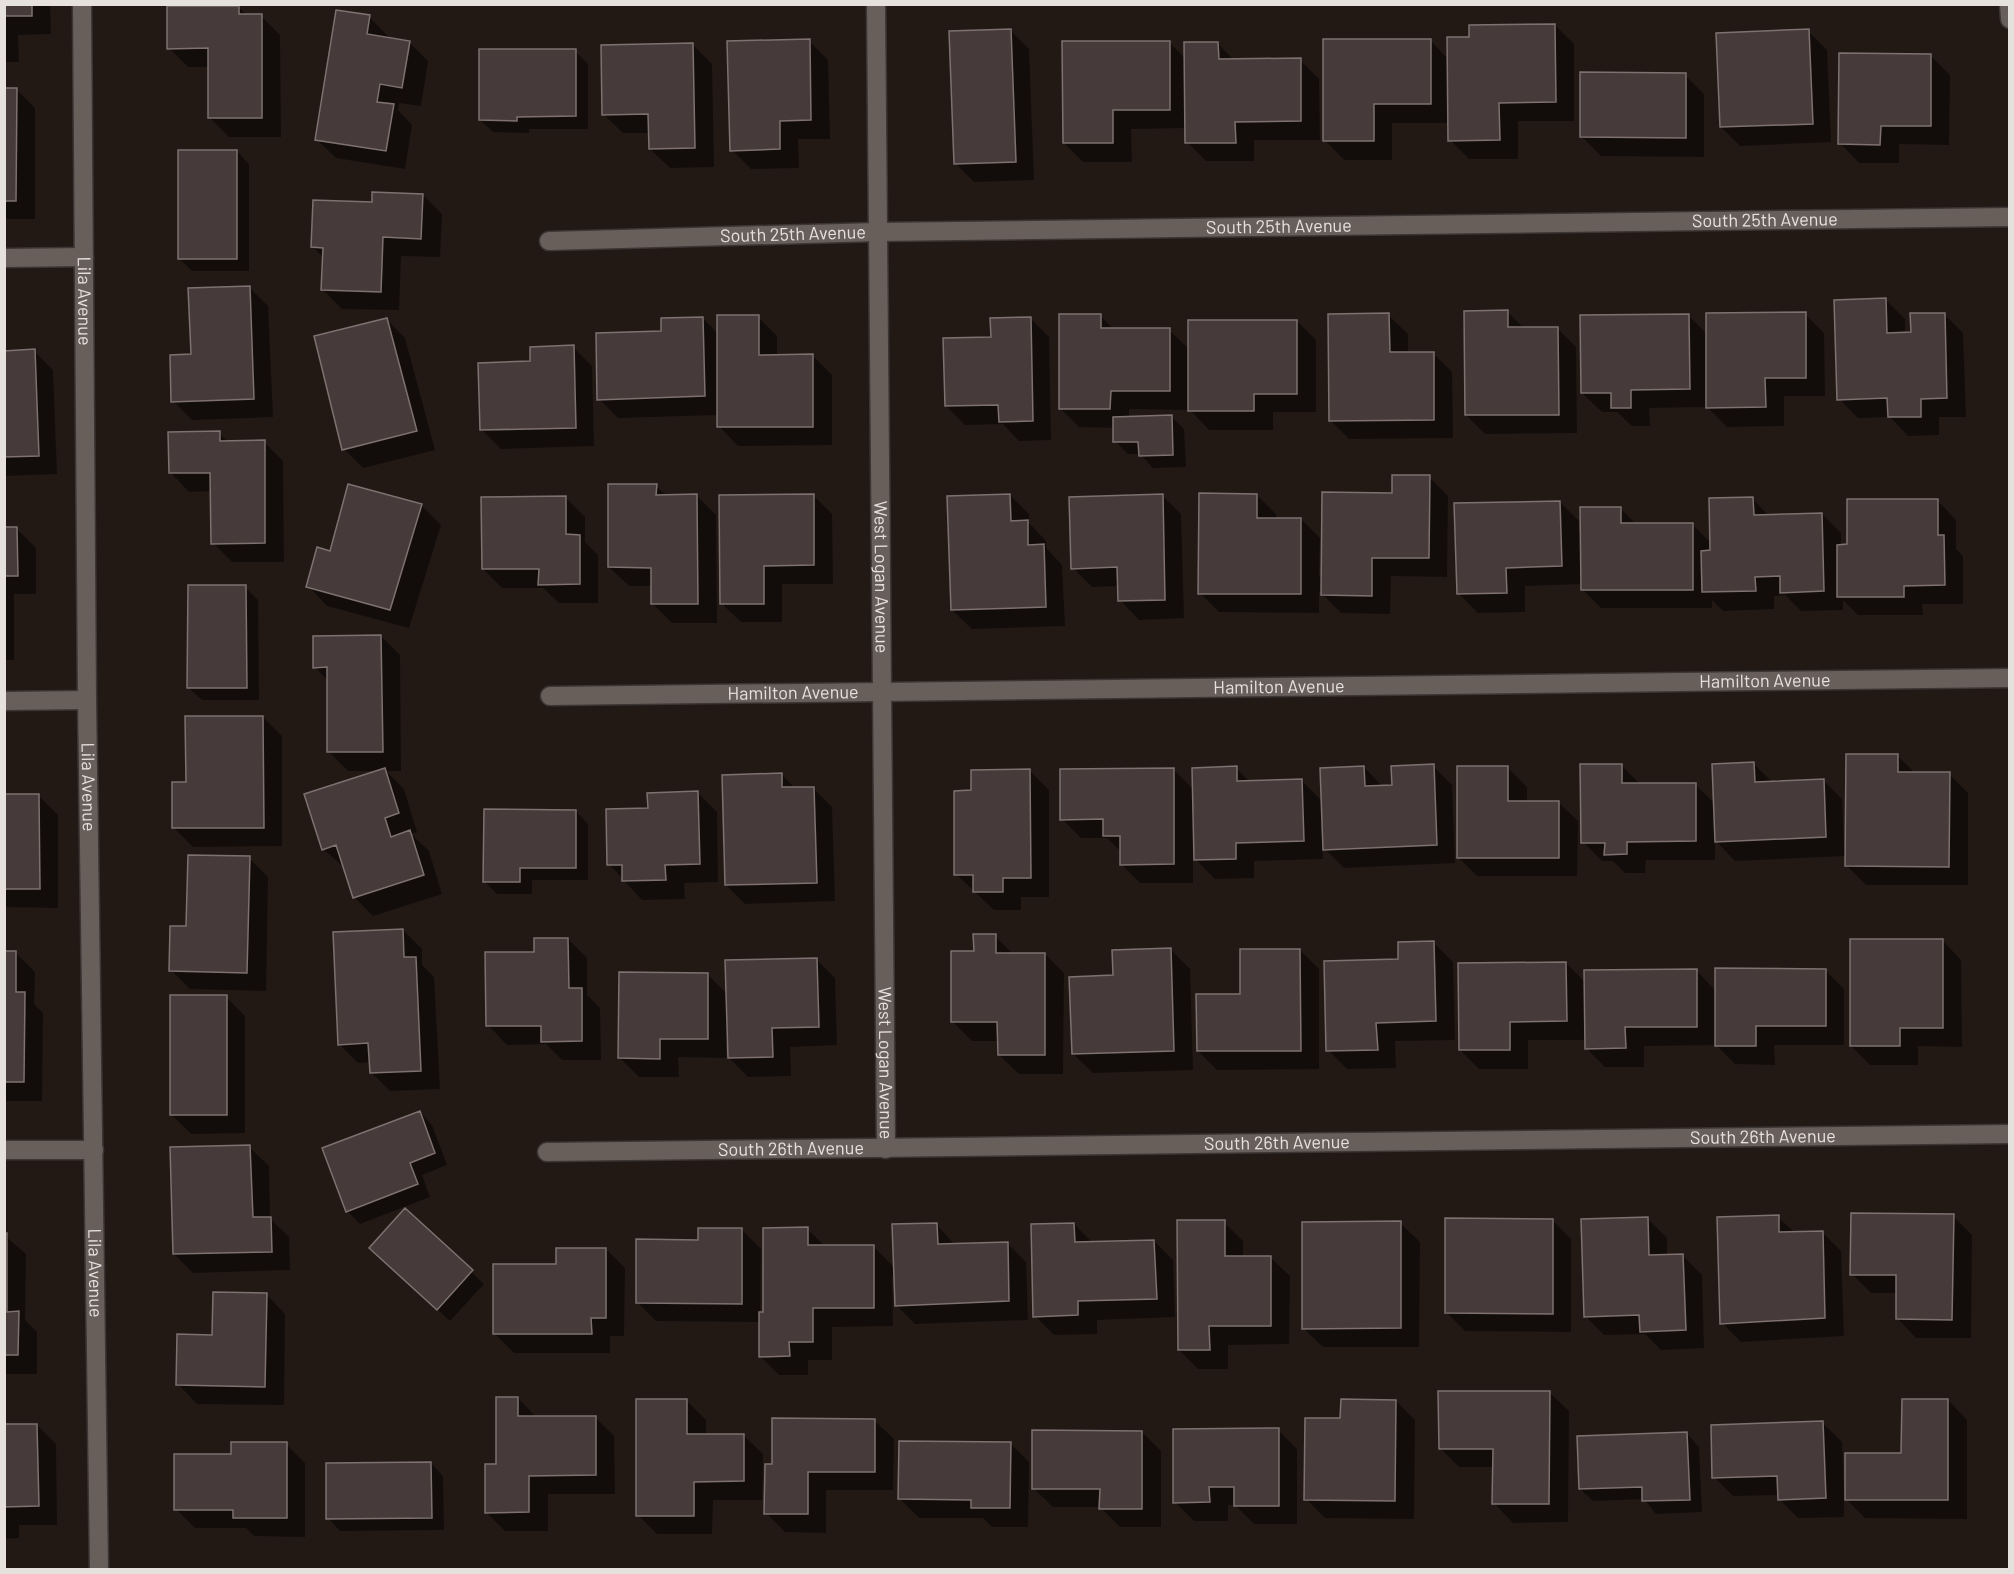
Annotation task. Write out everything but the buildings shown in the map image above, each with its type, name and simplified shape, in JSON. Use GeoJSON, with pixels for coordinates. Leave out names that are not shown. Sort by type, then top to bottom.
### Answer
{"type":"FeatureCollection","features":[{"type":"Feature","properties":{"kind":"street","name":"Lila Avenue"},"geometry":{"type":"LineString","coordinates":[[82,4],[87,700],[99,1569]]}},
{"type":"Feature","properties":{"kind":"street","name":"West Logan Avenue"},"geometry":{"type":"LineString","coordinates":[[876,4],[886,1149]]}},
{"type":"Feature","properties":{"kind":"street"},"geometry":{"type":"LineString","coordinates":[[2009,4],[2010,19]]}},
{"type":"Feature","properties":{"kind":"street","name":"South 25th Avenue"},"geometry":{"type":"LineString","coordinates":[[549,241],[878,232],[2010,217]]}},
{"type":"Feature","properties":{"kind":"street"},"geometry":{"type":"LineString","coordinates":[[4,258],[84,257]]}},
{"type":"Feature","properties":{"kind":"street","name":"Hamilton Avenue"},"geometry":{"type":"LineString","coordinates":[[550,696],[2010,678]]}},
{"type":"Feature","properties":{"kind":"street"},"geometry":{"type":"LineString","coordinates":[[4,701],[87,700]]}},
{"type":"Feature","properties":{"kind":"street","name":"South 26th Avenue"},"geometry":{"type":"LineString","coordinates":[[547,1152],[2010,1134]]}},
{"type":"Feature","properties":{"kind":"street"},"geometry":{"type":"LineString","coordinates":[[4,1150],[94,1150]]}}]}
